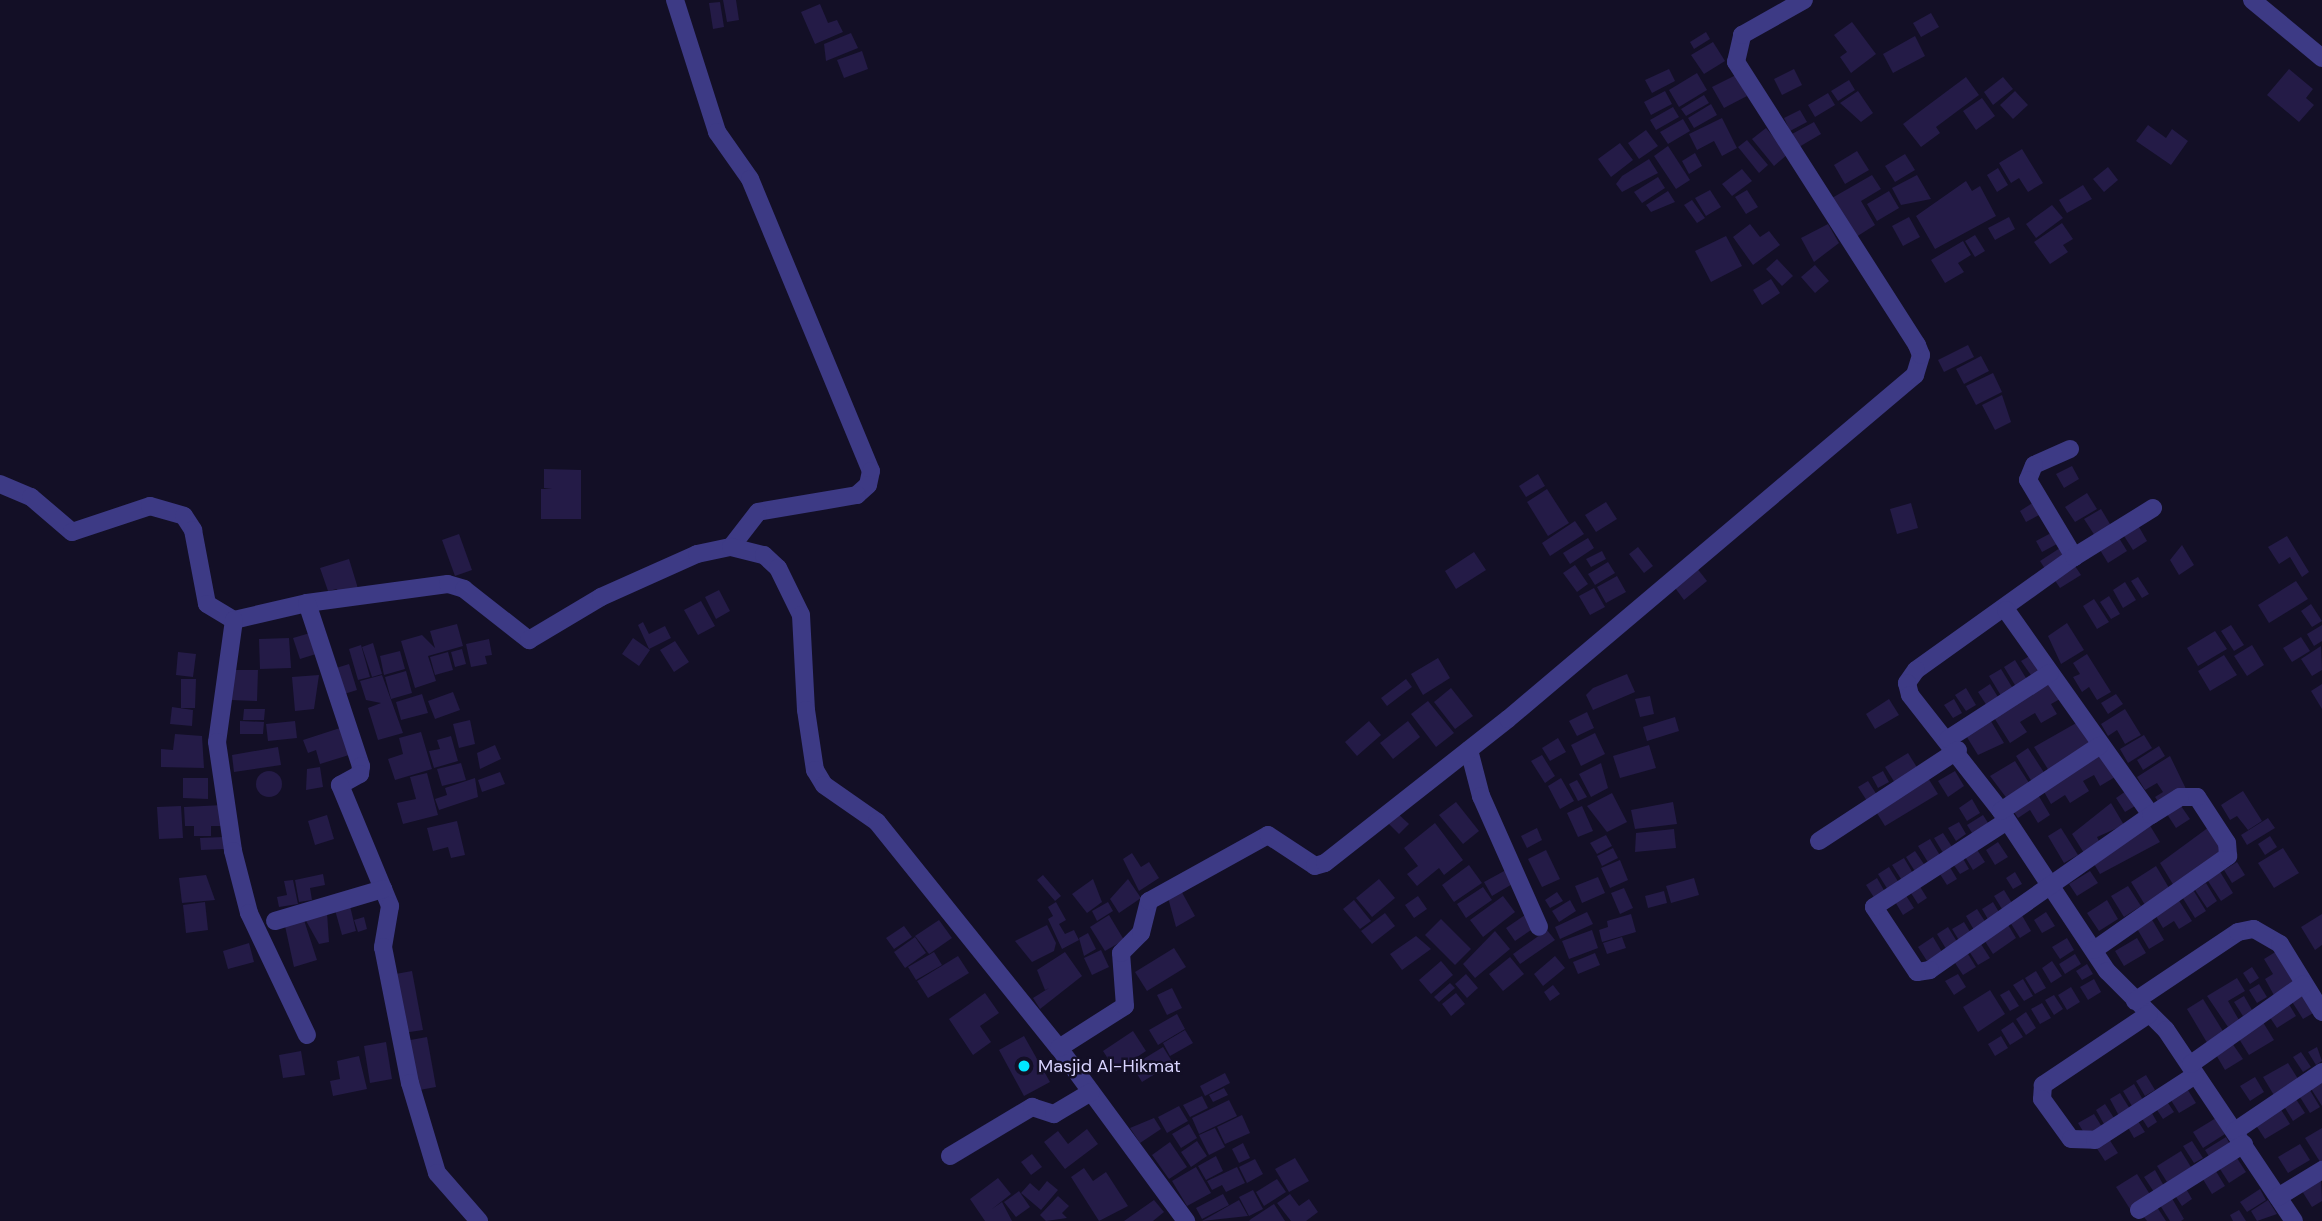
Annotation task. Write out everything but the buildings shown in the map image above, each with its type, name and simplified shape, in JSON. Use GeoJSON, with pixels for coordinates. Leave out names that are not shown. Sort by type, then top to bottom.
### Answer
{"type":"FeatureCollection","features":[{"type":"Feature","properties":{"kind":"street"},"geometry":{"type":"LineString","coordinates":[[674,0],[717,132],[750,179],[871,471],[868,485],[857,495],[758,512],[731,547]]}},
{"type":"Feature","properties":{"kind":"street"},"geometry":{"type":"LineString","coordinates":[[1059,1048],[1125,1006],[1121,953],[1141,933],[1149,901],[1268,835],[1319,866],[1469,750],[1811,457],[1902,387],[1920,365],[1917,345],[1889,298],[1737,62],[1742,35],[1804,0]]}},
{"type":"Feature","properties":{"kind":"street"},"geometry":{"type":"LineString","coordinates":[[2252,0],[2322,58]]}},
{"type":"Feature","properties":{"kind":"street"},"geometry":{"type":"LineString","coordinates":[[2070,449],[2034,465],[2028,480],[2074,558]]}},
{"type":"Feature","properties":{"kind":"street"},"geometry":{"type":"LineString","coordinates":[[0,484],[31,497],[72,532],[150,506],[184,516],[193,530],[207,604],[234,620],[307,603],[448,584],[464,589],[529,640],[601,597],[697,554],[731,547],[749,548],[778,568],[801,615],[806,710],[815,770],[824,785],[877,822],[1059,1048],[1186,1221]]}},
{"type":"Feature","properties":{"kind":"street"},"geometry":{"type":"LineString","coordinates":[[2153,508],[2074,558],[2007,610],[1916,670],[1907,683],[1910,695],[1953,745],[2094,950],[2193,1069],[2284,1213],[2322,1170]]}},
{"type":"Feature","properties":{"kind":"street"},"geometry":{"type":"LineString","coordinates":[[307,603],[361,766],[360,774],[340,785],[390,910],[383,947],[414,1095],[437,1173],[479,1221]]}},
{"type":"Feature","properties":{"kind":"street"},"geometry":{"type":"LineString","coordinates":[[2007,610],[2099,746],[2151,815]]}},
{"type":"Feature","properties":{"kind":"street"},"geometry":{"type":"LineString","coordinates":[[234,620],[217,742],[233,851],[249,913],[307,1035]]}},
{"type":"Feature","properties":{"kind":"street"},"geometry":{"type":"LineString","coordinates":[[1819,841],[2050,673]]}},
{"type":"Feature","properties":{"kind":"street"},"geometry":{"type":"LineString","coordinates":[[2094,950],[2228,856],[2227,843],[2197,797],[2180,797],[2151,815],[1920,973],[1873,911],[2099,746]]}},
{"type":"Feature","properties":{"kind":"street"},"geometry":{"type":"LineString","coordinates":[[1469,750],[1481,796],[1539,927]]}},
{"type":"Feature","properties":{"kind":"street"},"geometry":{"type":"LineString","coordinates":[[275,921],[383,889]]}},
{"type":"Feature","properties":{"kind":"street"},"geometry":{"type":"LineString","coordinates":[[2135,1001],[2238,932],[2254,929],[2280,944],[2322,1012]]}},
{"type":"Feature","properties":{"kind":"street"},"geometry":{"type":"LineString","coordinates":[[2149,1014],[2043,1085],[2042,1100],[2071,1139],[2095,1140],[2304,984]]}},
{"type":"Feature","properties":{"kind":"street"},"geometry":{"type":"LineString","coordinates":[[2139,1210],[2239,1138],[2322,1072]]}},
{"type":"Feature","properties":{"kind":"street"},"geometry":{"type":"LineString","coordinates":[[950,1156],[1032,1107],[1054,1114],[1091,1092]]}},
{"type":"Feature","properties":{"kind":"place","name":"Masjid Al-Hikmat"},"geometry":{"type":"Point","coordinates":[1024,1066]}}]}
